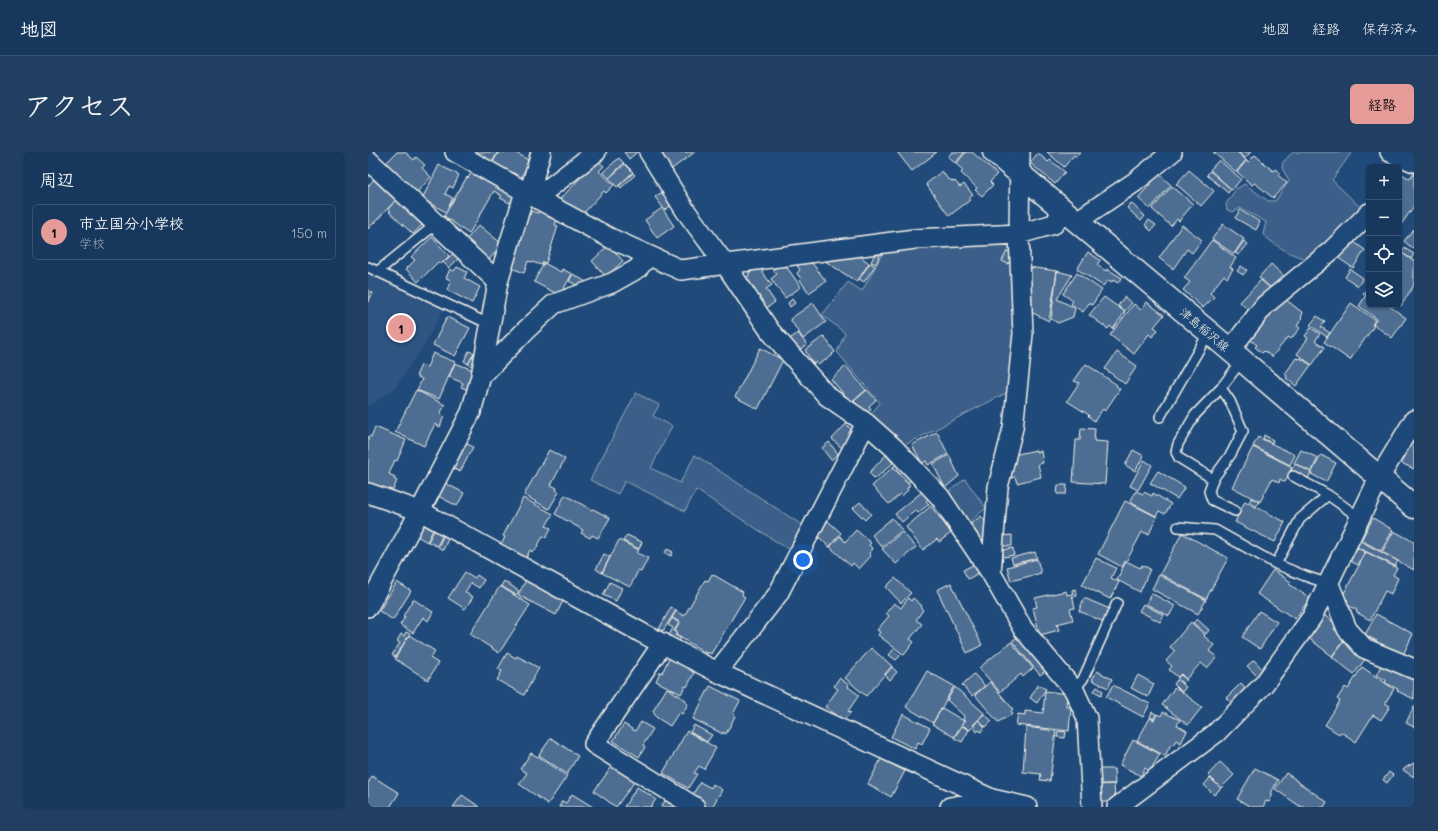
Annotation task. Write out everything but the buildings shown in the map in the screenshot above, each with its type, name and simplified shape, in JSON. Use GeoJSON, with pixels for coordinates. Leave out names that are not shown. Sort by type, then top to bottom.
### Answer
{"type":"FeatureCollection","features":[{"type":"Feature","properties":{"kind":"main road","name":"津島稲沢線"},"geometry":{"type":"LineString","coordinates":[[994,152],[1020,163],[1071,215],[1414,507]]}},
{"type":"Feature","properties":{"kind":"street"},"geometry":{"type":"LineString","coordinates":[[455,152],[530,195],[610,238],[680,270],[915,239],[1019,234],[1054,224],[1135,182],[1172,152]]}},
{"type":"Feature","properties":{"kind":"street"},"geometry":{"type":"LineString","coordinates":[[368,607],[471,412],[481,376],[498,282],[530,195],[541,152]]}},
{"type":"Feature","properties":{"kind":"street"},"geometry":{"type":"LineString","coordinates":[[530,195],[596,152]]}},
{"type":"Feature","properties":{"kind":"street"},"geometry":{"type":"LineString","coordinates":[[649,152],[685,210],[725,264],[770,331],[827,396],[866,423],[894,448],[940,497],[991,573],[1023,629],[1074,690],[1087,718],[1092,807]]}},
{"type":"Feature","properties":{"kind":"street"},"geometry":{"type":"LineString","coordinates":[[1390,152],[1407,164]]}},
{"type":"Feature","properties":{"kind":"street"},"geometry":{"type":"LineString","coordinates":[[368,160],[498,282]]}},
{"type":"Feature","properties":{"kind":"street"},"geometry":{"type":"LineString","coordinates":[[991,573],[998,487],[1013,428],[1023,334],[1019,234],[1020,163]]}},
{"type":"Feature","properties":{"kind":"street"},"geometry":{"type":"LineString","coordinates":[[1236,355],[1265,305],[1332,250],[1366,216]]}},
{"type":"Feature","properties":{"kind":"street"},"geometry":{"type":"LineString","coordinates":[[481,376],[554,304],[612,283],[636,269],[649,256]]}},
{"type":"Feature","properties":{"kind":"street"},"geometry":{"type":"LineString","coordinates":[[1117,807],[1216,733],[1264,684],[1312,617],[1379,478],[1414,420]]}},
{"type":"Feature","properties":{"kind":"street"},"geometry":{"type":"LineString","coordinates":[[717,672],[778,594],[866,423]]}},
{"type":"Feature","properties":{"kind":"street"},"geometry":{"type":"LineString","coordinates":[[368,493],[420,511],[717,672],[992,799],[1027,807]]}},
{"type":"Feature","properties":{"kind":"street"},"geometry":{"type":"LineString","coordinates":[[1329,584],[1347,629],[1364,648],[1414,669]]}},
{"type":"Feature","properties":{"kind":"street"},"geometry":{"type":"LineString","coordinates":[[663,644],[594,744],[695,807]]}},
{"type":"Feature","properties":{"kind":"street"},"geometry":{"type":"LineString","coordinates":[[950,807],[992,799]]}},
{"type":"Feature","properties":{"kind":"lane"},"geometry":{"type":"LineString","coordinates":[[377,272],[436,224]]}},
{"type":"Feature","properties":{"kind":"lane"},"geometry":{"type":"LineString","coordinates":[[368,267],[491,326]]}},
{"type":"Feature","properties":{"kind":"lane"},"geometry":{"type":"LineString","coordinates":[[1160,417],[1209,332]]}},
{"type":"Feature","properties":{"kind":"lane"},"geometry":{"type":"LineString","coordinates":[[1213,479],[1179,458],[1176,452],[1178,444],[1195,415],[1221,388],[1236,355]]}},
{"type":"Feature","properties":{"kind":"lane"},"geometry":{"type":"LineString","coordinates":[[1221,388],[1230,401],[1243,431],[1231,454],[1213,479],[1210,491],[1212,500],[1235,511]]}},
{"type":"Feature","properties":{"kind":"lane"},"geometry":{"type":"LineString","coordinates":[[1293,476],[1328,495],[1360,518]]}},
{"type":"Feature","properties":{"kind":"lane"},"geometry":{"type":"LineString","coordinates":[[1276,564],[1300,519],[1328,495]]}},
{"type":"Feature","properties":{"kind":"lane"},"geometry":{"type":"LineString","coordinates":[[1178,527],[1215,530],[1276,564],[1329,584]]}},
{"type":"Feature","properties":{"kind":"lane"},"geometry":{"type":"LineString","coordinates":[[1074,690],[1083,679],[1117,603]]}},
{"type":"Feature","properties":{"kind":"shaded area"},"geometry":{"type":"Polygon","coordinates":[[[1293,152],[1352,152],[1332,180],[1361,208],[1312,257],[1306,258],[1289,253],[1266,237],[1263,234],[1266,222],[1240,208],[1233,212],[1227,210],[1226,204],[1236,189],[1245,184],[1268,201],[1275,201],[1289,181],[1282,168],[1283,162],[1293,152]]]}},
{"type":"Feature","properties":{"kind":"shaded area"},"geometry":{"type":"Polygon","coordinates":[[[1015,241],[1019,340],[1012,390],[901,447],[868,417],[880,403],[837,352],[845,333],[822,315],[848,282],[862,291],[886,247],[1015,241]]]}},
{"type":"Feature","properties":{"kind":"shaded area"},"geometry":{"type":"Polygon","coordinates":[[[368,274],[444,309],[423,347],[394,389],[368,407],[368,274]]]}},
{"type":"Feature","properties":{"kind":"shaded area"},"geometry":{"type":"Polygon","coordinates":[[[636,393],[659,405],[653,416],[672,426],[651,468],[680,483],[695,455],[805,527],[791,551],[696,490],[685,511],[625,481],[618,494],[590,480],[636,393]]]}},
{"type":"Feature","properties":{"kind":"shaded area"},"geometry":{"type":"Polygon","coordinates":[[[965,479],[986,508],[966,525],[944,495],[965,479]]]}},
{"type":"Feature","properties":{"kind":"place","name":"市立国分小学校"},"geometry":{"type":"Point","coordinates":[401,328]}}]}
